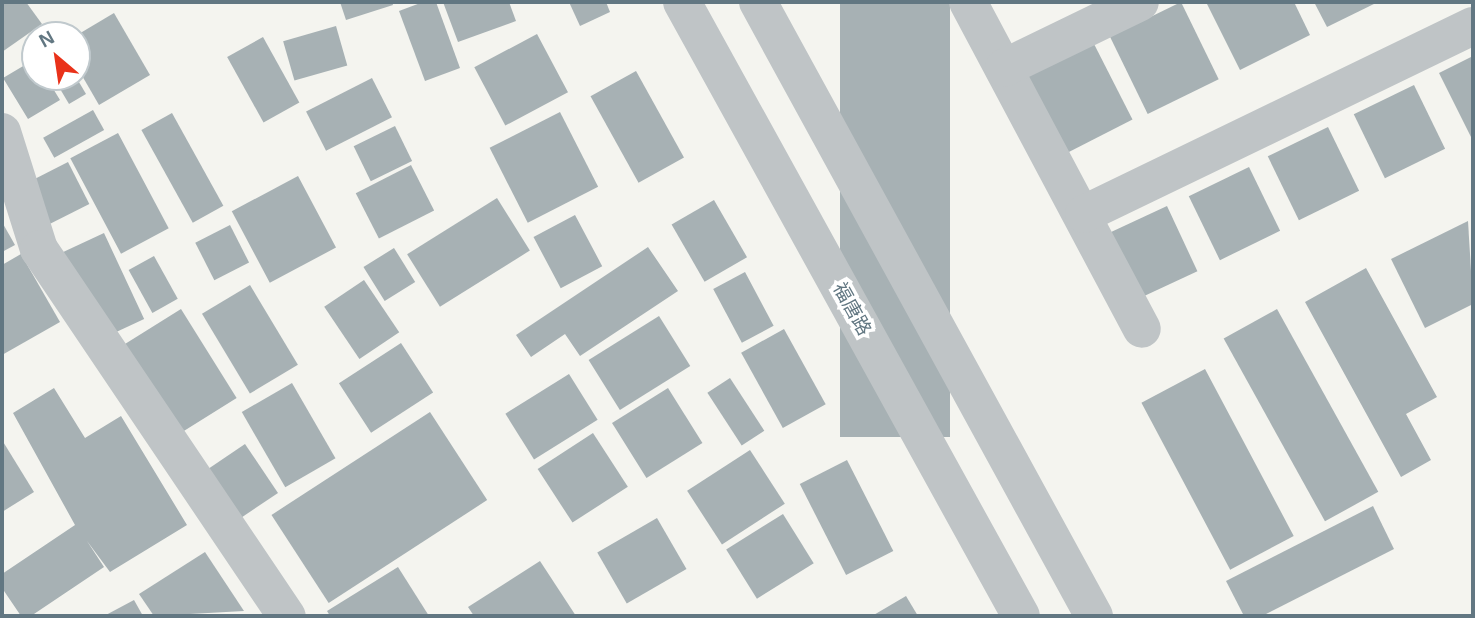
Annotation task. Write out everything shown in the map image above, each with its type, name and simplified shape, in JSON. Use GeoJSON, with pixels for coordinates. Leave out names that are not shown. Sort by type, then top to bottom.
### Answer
{"type":"FeatureCollection","features":[{"type":"Feature","properties":{"kind":"street","name":"福唐路"},"geometry":{"type":"LineString","coordinates":[[682,2],[1021,616]]}},
{"type":"Feature","properties":{"kind":"street"},"geometry":{"type":"LineString","coordinates":[[758,2],[1094,616]]}},
{"type":"Feature","properties":{"kind":"street"},"geometry":{"type":"LineString","coordinates":[[968,2],[1084,214],[1142,329]]}},
{"type":"Feature","properties":{"kind":"street"},"geometry":{"type":"LineString","coordinates":[[1004,68],[1140,2]]}},
{"type":"Feature","properties":{"kind":"street"},"geometry":{"type":"LineString","coordinates":[[1084,214],[1473,26]]}},
{"type":"Feature","properties":{"kind":"street"},"geometry":{"type":"LineString","coordinates":[[2,132],[39,249],[286,616]]}},
{"type":"Feature","properties":{"kind":"building"},"geometry":{"type":"Polygon","coordinates":[[[2,2],[26,2],[40,21],[21,21],[21,39],[2,52],[2,2]]]}},
{"type":"Feature","properties":{"kind":"building"},"geometry":{"type":"Polygon","coordinates":[[[340,2],[392,2],[393,5],[346,20],[340,2]]]}},
{"type":"Feature","properties":{"kind":"building"},"geometry":{"type":"Polygon","coordinates":[[[423,2],[436,2],[460,68],[425,81],[399,11],[423,2]]]}},
{"type":"Feature","properties":{"kind":"building"},"geometry":{"type":"Polygon","coordinates":[[[443,2],[509,2],[516,21],[458,42],[443,2]]]}},
{"type":"Feature","properties":{"kind":"building"},"geometry":{"type":"Polygon","coordinates":[[[569,2],[606,2],[610,12],[580,26],[569,2]]]}},
{"type":"Feature","properties":{"kind":"building"},"geometry":{"type":"Polygon","coordinates":[[[840,2],[950,2],[950,437],[840,437],[840,2]]]}},
{"type":"Feature","properties":{"kind":"building"},"geometry":{"type":"Polygon","coordinates":[[[1181,2],[1219,79],[1148,114],[1110,37],[1181,2]]]}},
{"type":"Feature","properties":{"kind":"building"},"geometry":{"type":"Polygon","coordinates":[[[1206,2],[1294,2],[1310,35],[1240,70],[1206,2]]]}},
{"type":"Feature","properties":{"kind":"building"},"geometry":{"type":"Polygon","coordinates":[[[1314,2],[1378,2],[1327,27],[1314,2]]]}},
{"type":"Feature","properties":{"kind":"building"},"geometry":{"type":"Polygon","coordinates":[[[114,13],[150,75],[99,105],[91,91],[91,27],[114,13]]]}},
{"type":"Feature","properties":{"kind":"building"},"geometry":{"type":"Polygon","coordinates":[[[336,26],[347,65],[294,81],[283,41],[336,26]]]}},
{"type":"Feature","properties":{"kind":"building"},"geometry":{"type":"Polygon","coordinates":[[[537,34],[568,92],[505,126],[474,67],[537,34]]]}},
{"type":"Feature","properties":{"kind":"building"},"geometry":{"type":"Polygon","coordinates":[[[263,37],[299,103],[264,122],[227,57],[263,37]]]}},
{"type":"Feature","properties":{"kind":"building"},"geometry":{"type":"Polygon","coordinates":[[[1093,42],[1132,120],[1063,155],[1024,77],[1093,42]]]}},
{"type":"Feature","properties":{"kind":"building"},"geometry":{"type":"Polygon","coordinates":[[[1473,56],[1473,136],[1471,137],[1439,73],[1473,56]]]}},
{"type":"Feature","properties":{"kind":"building"},"geometry":{"type":"Polygon","coordinates":[[[21,67],[21,91],[55,91],[60,100],[28,119],[3,78],[21,67]]]}},
{"type":"Feature","properties":{"kind":"building"},"geometry":{"type":"Polygon","coordinates":[[[636,71],[684,158],[639,183],[591,96],[636,71]]]}},
{"type":"Feature","properties":{"kind":"building"},"geometry":{"type":"Polygon","coordinates":[[[372,78],[392,117],[326,151],[306,112],[372,78]]]}},
{"type":"Feature","properties":{"kind":"building"},"geometry":{"type":"Polygon","coordinates":[[[1414,85],[1445,149],[1385,178],[1354,114],[1414,85]]]}},
{"type":"Feature","properties":{"kind":"building"},"geometry":{"type":"Polygon","coordinates":[[[61,91],[84,91],[86,94],[69,104],[61,91]]]}},
{"type":"Feature","properties":{"kind":"building"},"geometry":{"type":"Polygon","coordinates":[[[93,110],[104,130],[54,158],[43,138],[93,110]]]}},
{"type":"Feature","properties":{"kind":"building"},"geometry":{"type":"Polygon","coordinates":[[[560,112],[598,187],[528,223],[490,148],[560,112]]]}},
{"type":"Feature","properties":{"kind":"building"},"geometry":{"type":"Polygon","coordinates":[[[172,113],[223,206],[193,223],[141,130],[172,113]]]}},
{"type":"Feature","properties":{"kind":"building"},"geometry":{"type":"Polygon","coordinates":[[[395,126],[412,161],[371,181],[354,146],[395,126]]]}},
{"type":"Feature","properties":{"kind":"building"},"geometry":{"type":"Polygon","coordinates":[[[1328,127],[1359,191],[1299,220],[1268,156],[1328,127]]]}},
{"type":"Feature","properties":{"kind":"building"},"geometry":{"type":"Polygon","coordinates":[[[118,133],[169,228],[121,254],[70,158],[118,133]]]}},
{"type":"Feature","properties":{"kind":"building"},"geometry":{"type":"Polygon","coordinates":[[[68,162],[89,204],[50,224],[29,182],[68,162]]]}},
{"type":"Feature","properties":{"kind":"building"},"geometry":{"type":"Polygon","coordinates":[[[411,165],[434,210],[379,239],[356,193],[411,165]]]}},
{"type":"Feature","properties":{"kind":"building"},"geometry":{"type":"Polygon","coordinates":[[[1249,167],[1280,231],[1220,260],[1189,196],[1249,167]]]}},
{"type":"Feature","properties":{"kind":"building"},"geometry":{"type":"Polygon","coordinates":[[[298,176],[336,248],[270,283],[232,211],[298,176]]]}},
{"type":"Feature","properties":{"kind":"building"},"geometry":{"type":"Polygon","coordinates":[[[497,198],[530,251],[440,307],[407,254],[497,198]]]}},
{"type":"Feature","properties":{"kind":"building"},"geometry":{"type":"Polygon","coordinates":[[[714,200],[747,257],[705,282],[672,224],[714,200]]]}},
{"type":"Feature","properties":{"kind":"building"},"geometry":{"type":"Polygon","coordinates":[[[1167,206],[1197,271],[1137,300],[1106,234],[1167,206]]]}},
{"type":"Feature","properties":{"kind":"building"},"geometry":{"type":"Polygon","coordinates":[[[575,215],[602,266],[561,288],[534,237],[575,215]]]}},
{"type":"Feature","properties":{"kind":"building"},"geometry":{"type":"Polygon","coordinates":[[[1468,221],[1473,304],[1425,328],[1391,259],[1468,221]]]}},
{"type":"Feature","properties":{"kind":"building"},"geometry":{"type":"Polygon","coordinates":[[[2,222],[15,245],[2,252],[2,222]]]}},
{"type":"Feature","properties":{"kind":"building"},"geometry":{"type":"Polygon","coordinates":[[[230,225],[249,262],[214,280],[195,243],[230,225]]]}},
{"type":"Feature","properties":{"kind":"building"},"geometry":{"type":"Polygon","coordinates":[[[104,233],[144,319],[103,338],[63,252],[104,233]]]}},
{"type":"Feature","properties":{"kind":"building"},"geometry":{"type":"Polygon","coordinates":[[[648,247],[678,291],[580,356],[565,334],[531,357],[516,335],[648,247]]]}},
{"type":"Feature","properties":{"kind":"building"},"geometry":{"type":"Polygon","coordinates":[[[394,248],[415,282],[385,301],[363,267],[394,248]]]}},
{"type":"Feature","properties":{"kind":"building"},"geometry":{"type":"Polygon","coordinates":[[[21,254],[60,322],[2,355],[2,265],[21,254]]]}},
{"type":"Feature","properties":{"kind":"building"},"geometry":{"type":"Polygon","coordinates":[[[154,256],[178,299],[152,313],[129,270],[154,256]]]}},
{"type":"Feature","properties":{"kind":"building"},"geometry":{"type":"Polygon","coordinates":[[[1366,268],[1437,397],[1406,414],[1431,460],[1401,477],[1305,302],[1366,268]]]}},
{"type":"Feature","properties":{"kind":"building"},"geometry":{"type":"Polygon","coordinates":[[[745,272],[774,326],[742,343],[713,289],[745,272]]]}},
{"type":"Feature","properties":{"kind":"building"},"geometry":{"type":"Polygon","coordinates":[[[364,280],[399,332],[359,359],[324,307],[364,280]]]}},
{"type":"Feature","properties":{"kind":"building"},"geometry":{"type":"Polygon","coordinates":[[[250,285],[298,365],[250,394],[202,314],[250,285]]]}},
{"type":"Feature","properties":{"kind":"building"},"geometry":{"type":"Polygon","coordinates":[[[181,309],[237,398],[173,438],[117,349],[181,309]]]}},
{"type":"Feature","properties":{"kind":"building"},"geometry":{"type":"Polygon","coordinates":[[[1277,309],[1378,492],[1325,521],[1224,339],[1277,309]]]}},
{"type":"Feature","properties":{"kind":"building"},"geometry":{"type":"Polygon","coordinates":[[[659,316],[690,366],[620,410],[589,360],[659,316]]]}},
{"type":"Feature","properties":{"kind":"building"},"geometry":{"type":"Polygon","coordinates":[[[784,329],[826,404],[783,428],[741,353],[784,329]]]}},
{"type":"Feature","properties":{"kind":"building"},"geometry":{"type":"Polygon","coordinates":[[[401,343],[433,392],[371,433],[339,383],[401,343]]]}},
{"type":"Feature","properties":{"kind":"building"},"geometry":{"type":"Polygon","coordinates":[[[1205,369],[1294,536],[1230,570],[1141,403],[1205,369]]]}},
{"type":"Feature","properties":{"kind":"building"},"geometry":{"type":"Polygon","coordinates":[[[569,374],[598,420],[534,460],[505,414],[569,374]]]}},
{"type":"Feature","properties":{"kind":"building"},"geometry":{"type":"Polygon","coordinates":[[[730,378],[764,431],[742,446],[707,393],[730,378]]]}},
{"type":"Feature","properties":{"kind":"building"},"geometry":{"type":"Polygon","coordinates":[[[292,383],[336,458],[285,487],[242,412],[292,383]]]}},
{"type":"Feature","properties":{"kind":"building"},"geometry":{"type":"Polygon","coordinates":[[[54,388],[85,438],[121,416],[187,525],[110,572],[87,541],[104,567],[31,616],[21,616],[2,588],[2,574],[75,525],[13,413],[54,388]]]}},
{"type":"Feature","properties":{"kind":"building"},"geometry":{"type":"Polygon","coordinates":[[[668,388],[702,443],[646,478],[612,423],[668,388]]]}},
{"type":"Feature","properties":{"kind":"building"},"geometry":{"type":"Polygon","coordinates":[[[430,412],[487,500],[329,603],[271,515],[430,412]]]}},
{"type":"Feature","properties":{"kind":"building"},"geometry":{"type":"Polygon","coordinates":[[[593,433],[628,487],[573,523],[538,469],[593,433]]]}},
{"type":"Feature","properties":{"kind":"building"},"geometry":{"type":"Polygon","coordinates":[[[2,440],[34,492],[2,512],[2,440]]]}},
{"type":"Feature","properties":{"kind":"building"},"geometry":{"type":"Polygon","coordinates":[[[245,444],[278,493],[234,523],[201,474],[245,444]]]}},
{"type":"Feature","properties":{"kind":"building"},"geometry":{"type":"Polygon","coordinates":[[[750,450],[785,504],[722,545],[687,491],[750,450]]]}},
{"type":"Feature","properties":{"kind":"building"},"geometry":{"type":"Polygon","coordinates":[[[847,460],[893,551],[846,575],[800,484],[847,460]]]}},
{"type":"Feature","properties":{"kind":"building"},"geometry":{"type":"Polygon","coordinates":[[[1373,506],[1394,549],[1262,616],[1244,616],[1226,581],[1373,506]]]}},
{"type":"Feature","properties":{"kind":"building"},"geometry":{"type":"Polygon","coordinates":[[[783,514],[814,563],[757,599],[726,550],[783,514]]]}},
{"type":"Feature","properties":{"kind":"building"},"geometry":{"type":"Polygon","coordinates":[[[657,518],[686,569],[627,604],[597,552],[657,518]]]}},
{"type":"Feature","properties":{"kind":"building"},"geometry":{"type":"Polygon","coordinates":[[[205,552],[244,611],[154,616],[139,594],[205,552]]]}},
{"type":"Feature","properties":{"kind":"building"},"geometry":{"type":"Polygon","coordinates":[[[540,561],[576,616],[474,616],[468,607],[540,561]]]}},
{"type":"Feature","properties":{"kind":"building"},"geometry":{"type":"Polygon","coordinates":[[[398,567],[429,616],[330,616],[327,611],[398,567]]]}},
{"type":"Feature","properties":{"kind":"building"},"geometry":{"type":"Polygon","coordinates":[[[906,596],[918,616],[872,616],[906,596]]]}},
{"type":"Feature","properties":{"kind":"building"},"geometry":{"type":"Polygon","coordinates":[[[134,600],[143,616],[104,616],[134,600]]]}}]}
